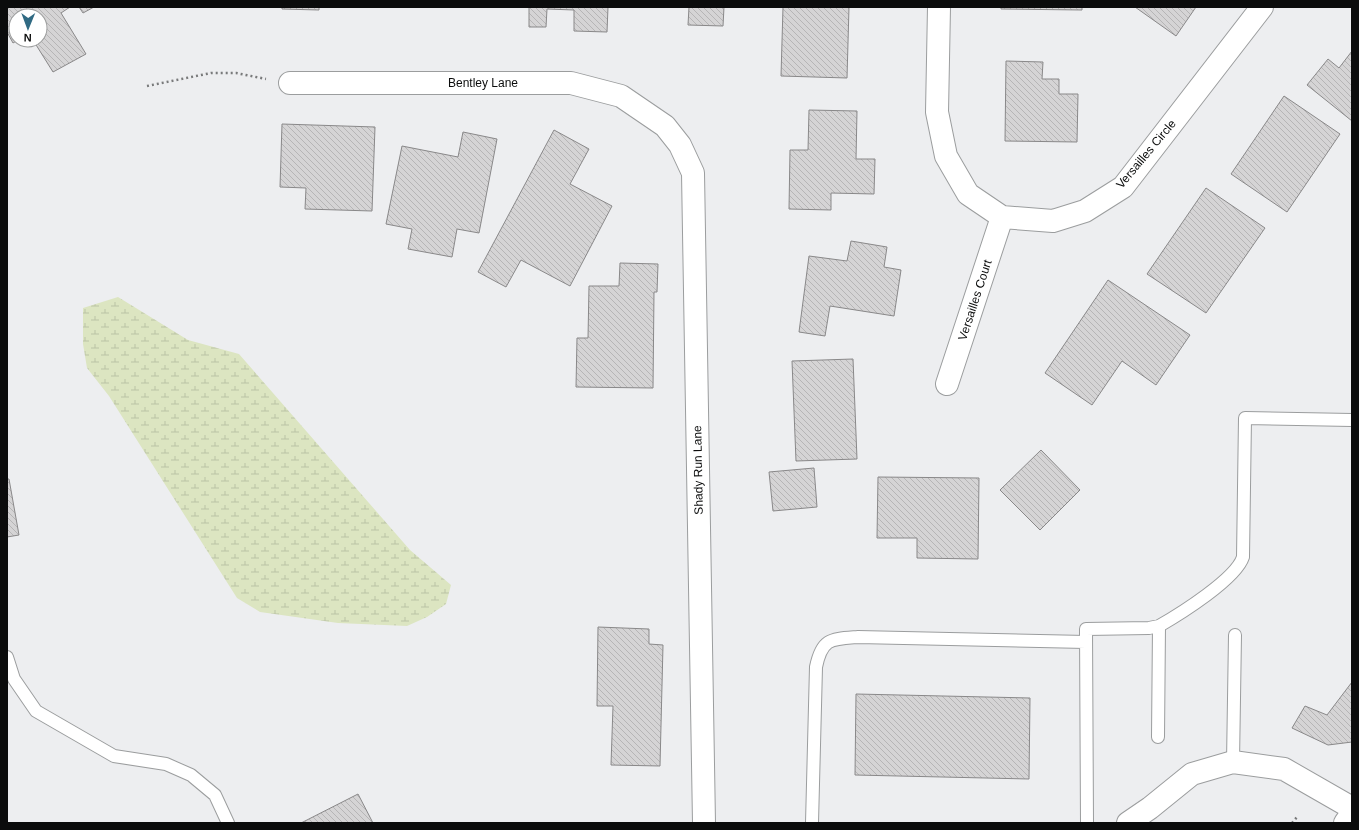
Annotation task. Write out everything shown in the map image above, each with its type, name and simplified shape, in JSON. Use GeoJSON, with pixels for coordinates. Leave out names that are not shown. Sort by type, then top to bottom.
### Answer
{"type":"FeatureCollection","features":[{"type":"Feature","properties":{"kind":"street"},"geometry":{"type":"LineString","coordinates":[[939,7],[937,112],[946,156],[968,194],[1002,217]]}},
{"type":"Feature","properties":{"kind":"street","name":"Versailles Circle"},"geometry":{"type":"LineString","coordinates":[[1002,217],[1053,220],[1085,212],[1123,187],[1262,7]]}},
{"type":"Feature","properties":{"kind":"street","name":"Bentley Lane"},"geometry":{"type":"LineString","coordinates":[[290,84],[571,83],[621,96],[665,126]]}},
{"type":"Feature","properties":{"kind":"street","name":"Shady Run Lane"},"geometry":{"type":"LineString","coordinates":[[665,126],[680,145],[692,173],[704,823]]}},
{"type":"Feature","properties":{"kind":"street","name":"Versailles Court"},"geometry":{"type":"LineString","coordinates":[[947,384],[1002,217]]}},
{"type":"Feature","properties":{"kind":"street"},"geometry":{"type":"LineString","coordinates":[[1128,823],[1150,808],[1192,774],[1233,762],[1284,769],[1352,808]]}},
{"type":"Feature","properties":{"kind":"street"},"geometry":{"type":"LineString","coordinates":[[1345,823],[1352,813]]}},
{"type":"Feature","properties":{"kind":"lane"},"geometry":{"type":"LineString","coordinates":[[1087,823],[1086,630],[1149,628],[1159,626],[1216,588],[1233,573],[1242,562],[1245,418],[1352,420]]}},
{"type":"Feature","properties":{"kind":"lane"},"geometry":{"type":"LineString","coordinates":[[1158,737],[1159,626]]}},
{"type":"Feature","properties":{"kind":"lane"},"geometry":{"type":"LineString","coordinates":[[1233,762],[1235,635]]}},
{"type":"Feature","properties":{"kind":"lane"},"geometry":{"type":"LineString","coordinates":[[812,823],[816,667],[819,653],[827,642],[839,638],[858,637],[1086,642]]}},
{"type":"Feature","properties":{"kind":"lane"},"geometry":{"type":"LineString","coordinates":[[7,658],[14,679],[36,712],[114,756],[166,764],[191,775],[215,795],[228,823]]}},
{"type":"Feature","properties":{"kind":"path"},"geometry":{"type":"LineString","coordinates":[[147,86],[211,73],[236,72],[290,84]]}},
{"type":"Feature","properties":{"kind":"path"},"geometry":{"type":"LineString","coordinates":[[1292,823],[1297,817]]}},
{"type":"Feature","properties":{"kind":"green space"},"geometry":{"type":"Polygon","coordinates":[[[118,297],[188,340],[239,354],[410,550],[451,585],[446,604],[427,617],[407,626],[338,623],[260,612],[237,598],[109,396],[87,368],[83,344],[83,308],[118,297]]]}},
{"type":"Feature","properties":{"kind":"building"},"geometry":{"type":"Polygon","coordinates":[[[7,7],[70,7],[61,13],[86,54],[53,72],[38,48],[48,48],[48,8],[8,8],[8,34],[7,7]]]}},
{"type":"Feature","properties":{"kind":"building"},"geometry":{"type":"Polygon","coordinates":[[[79,7],[94,7],[83,13],[79,7]]]}},
{"type":"Feature","properties":{"kind":"building"},"geometry":{"type":"Polygon","coordinates":[[[282,7],[319,7],[319,10],[282,9],[282,7]]]}},
{"type":"Feature","properties":{"kind":"building"},"geometry":{"type":"Polygon","coordinates":[[[529,7],[608,7],[607,32],[574,31],[574,10],[547,9],[546,27],[529,27],[529,7]]]}},
{"type":"Feature","properties":{"kind":"building"},"geometry":{"type":"Polygon","coordinates":[[[689,7],[724,7],[723,26],[688,25],[689,7]]]}},
{"type":"Feature","properties":{"kind":"building"},"geometry":{"type":"Polygon","coordinates":[[[783,7],[849,7],[847,78],[781,76],[783,7]]]}},
{"type":"Feature","properties":{"kind":"building"},"geometry":{"type":"Polygon","coordinates":[[[1001,7],[1082,7],[1082,10],[1001,9],[1001,7]]]}},
{"type":"Feature","properties":{"kind":"building"},"geometry":{"type":"Polygon","coordinates":[[[1135,7],[1196,7],[1176,36],[1135,7]]]}},
{"type":"Feature","properties":{"kind":"building"},"geometry":{"type":"Polygon","coordinates":[[[1352,51],[1352,121],[1307,85],[1328,59],[1339,68],[1352,51]]]}},
{"type":"Feature","properties":{"kind":"building"},"geometry":{"type":"Polygon","coordinates":[[[1006,61],[1043,62],[1042,79],[1059,79],[1059,94],[1078,94],[1077,142],[1005,141],[1006,61]]]}},
{"type":"Feature","properties":{"kind":"building"},"geometry":{"type":"Polygon","coordinates":[[[1284,96],[1340,134],[1287,212],[1231,174],[1284,96]]]}},
{"type":"Feature","properties":{"kind":"building"},"geometry":{"type":"Polygon","coordinates":[[[809,110],[857,111],[856,159],[875,159],[874,194],[831,193],[831,210],[789,209],[790,150],[808,150],[809,110]]]}},
{"type":"Feature","properties":{"kind":"building"},"geometry":{"type":"Polygon","coordinates":[[[282,124],[375,127],[372,211],[305,209],[306,188],[280,187],[282,124]]]}},
{"type":"Feature","properties":{"kind":"building"},"geometry":{"type":"Polygon","coordinates":[[[554,130],[589,149],[570,184],[612,206],[570,286],[521,260],[506,287],[478,272],[554,130]]]}},
{"type":"Feature","properties":{"kind":"building"},"geometry":{"type":"Polygon","coordinates":[[[463,132],[497,139],[479,233],[457,229],[452,257],[408,249],[412,229],[386,224],[402,146],[458,157],[463,132]]]}},
{"type":"Feature","properties":{"kind":"building"},"geometry":{"type":"Polygon","coordinates":[[[1206,188],[1265,228],[1206,313],[1147,274],[1206,188]]]}},
{"type":"Feature","properties":{"kind":"building"},"geometry":{"type":"Polygon","coordinates":[[[851,241],[887,247],[884,267],[901,270],[894,316],[830,306],[825,336],[799,332],[809,256],[847,261],[851,241]]]}},
{"type":"Feature","properties":{"kind":"building"},"geometry":{"type":"Polygon","coordinates":[[[620,263],[658,264],[657,292],[654,292],[653,388],[576,387],[577,338],[588,338],[589,286],[619,286],[620,263]]]}},
{"type":"Feature","properties":{"kind":"building"},"geometry":{"type":"Polygon","coordinates":[[[1108,280],[1190,335],[1156,385],[1122,361],[1092,405],[1045,373],[1108,280]]]}},
{"type":"Feature","properties":{"kind":"building"},"geometry":{"type":"Polygon","coordinates":[[[853,359],[857,459],[796,461],[792,361],[853,359]]]}},
{"type":"Feature","properties":{"kind":"building"},"geometry":{"type":"Polygon","coordinates":[[[1041,450],[1080,490],[1040,530],[1000,490],[1041,450]]]}},
{"type":"Feature","properties":{"kind":"building"},"geometry":{"type":"Polygon","coordinates":[[[814,468],[817,507],[773,511],[769,472],[814,468]]]}},
{"type":"Feature","properties":{"kind":"building"},"geometry":{"type":"Polygon","coordinates":[[[878,477],[979,478],[978,559],[917,558],[917,538],[877,538],[878,477]]]}},
{"type":"Feature","properties":{"kind":"building"},"geometry":{"type":"Polygon","coordinates":[[[7,479],[9,479],[19,535],[7,537],[7,479]]]}},
{"type":"Feature","properties":{"kind":"building"},"geometry":{"type":"Polygon","coordinates":[[[598,627],[649,629],[649,644],[663,645],[660,766],[611,765],[613,706],[597,706],[598,627]]]}},
{"type":"Feature","properties":{"kind":"building"},"geometry":{"type":"Polygon","coordinates":[[[1352,682],[1352,742],[1328,745],[1292,728],[1305,706],[1327,715],[1352,682]]]}},
{"type":"Feature","properties":{"kind":"building"},"geometry":{"type":"Polygon","coordinates":[[[856,694],[1030,698],[1029,779],[855,775],[856,694]]]}},
{"type":"Feature","properties":{"kind":"building"},"geometry":{"type":"Polygon","coordinates":[[[358,794],[373,823],[301,823],[358,794]]]}}]}
